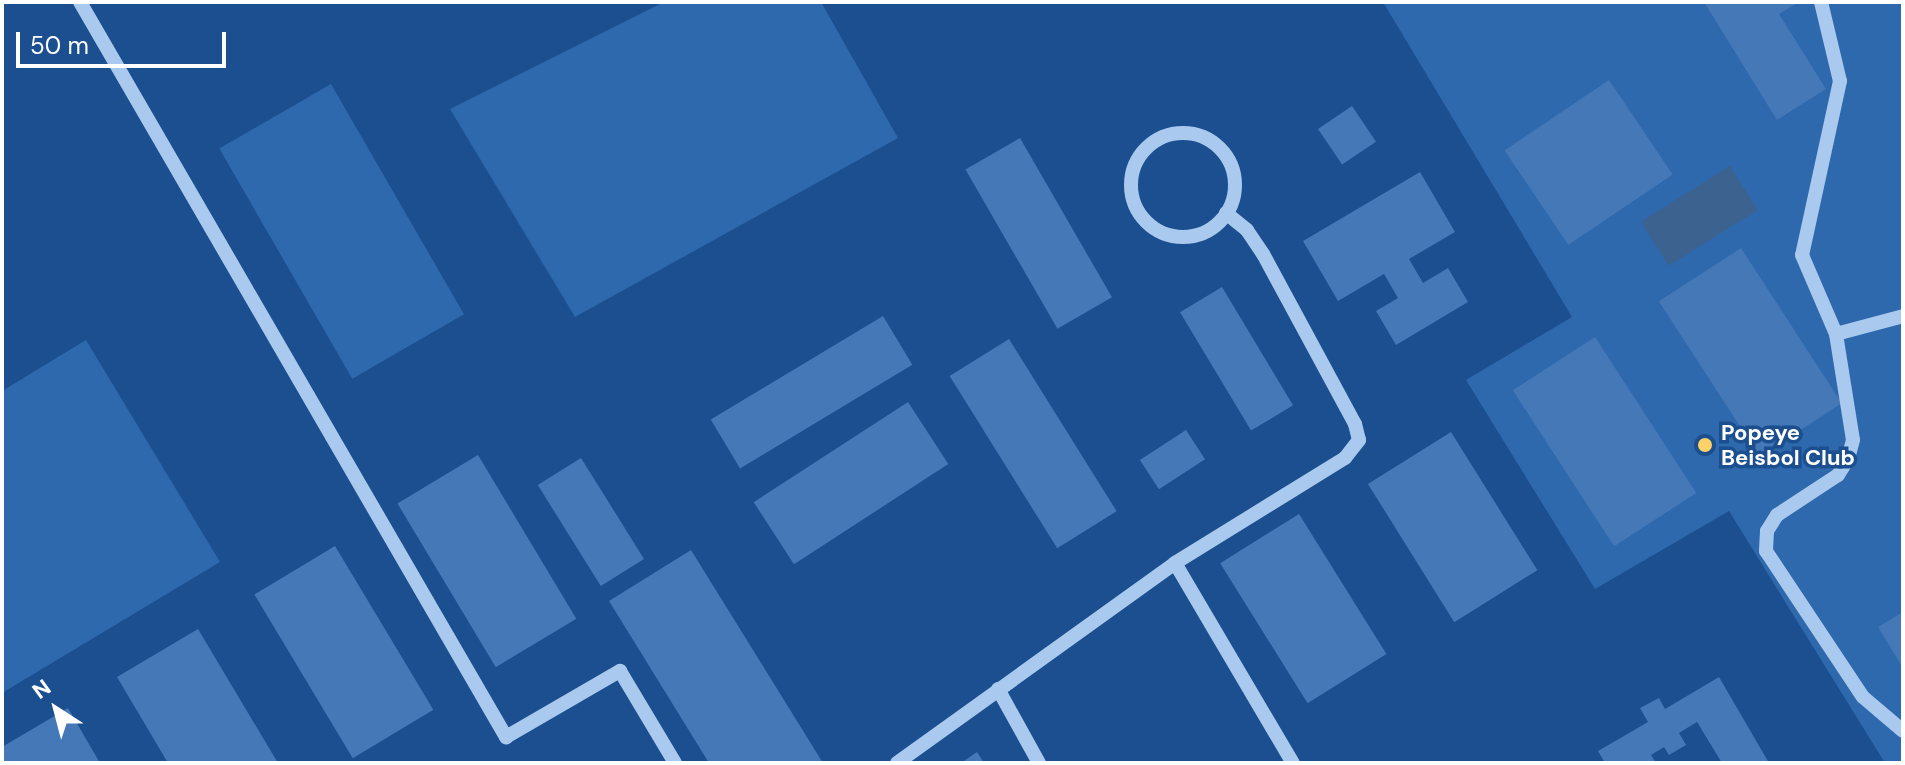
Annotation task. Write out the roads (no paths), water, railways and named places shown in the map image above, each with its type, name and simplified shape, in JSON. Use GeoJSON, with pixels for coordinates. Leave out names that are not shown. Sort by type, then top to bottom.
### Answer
{"type":"FeatureCollection","features":[{"type":"Feature","properties":{"kind":"lane"},"geometry":{"type":"LineString","coordinates":[[80,2],[506,737],[620,671],[675,763]]}},
{"type":"Feature","properties":{"kind":"lane"},"geometry":{"type":"LineString","coordinates":[[1821,2],[1837,62],[1839,98],[1802,255],[1836,334],[1853,440],[1848,459],[1838,475],[1777,515],[1767,531],[1766,551],[1863,697],[1903,731]]}},
{"type":"Feature","properties":{"kind":"lane"},"geometry":{"type":"LineString","coordinates":[[1187,132],[1212,142],[1229,161],[1235,179],[1234,197],[1226,213],[1215,225],[1192,235],[1167,235],[1153,227],[1141,216],[1130,185],[1141,154],[1169,134],[1187,132]]}},
{"type":"Feature","properties":{"kind":"lane"},"geometry":{"type":"LineString","coordinates":[[897,763],[1175,563],[1345,458],[1359,440],[1355,424],[1263,254],[1247,230],[1226,213]]}},
{"type":"Feature","properties":{"kind":"lane"},"geometry":{"type":"LineString","coordinates":[[1836,334],[1903,316]]}},
{"type":"Feature","properties":{"kind":"lane"},"geometry":{"type":"LineString","coordinates":[[1175,563],[1293,763]]}},
{"type":"Feature","properties":{"kind":"lane"},"geometry":{"type":"LineString","coordinates":[[998,689],[1039,763]]}},
{"type":"Feature","properties":{"kind":"place","name":"Popeye Beisbol Club"},"geometry":{"type":"Point","coordinates":[1705,445]}}]}
